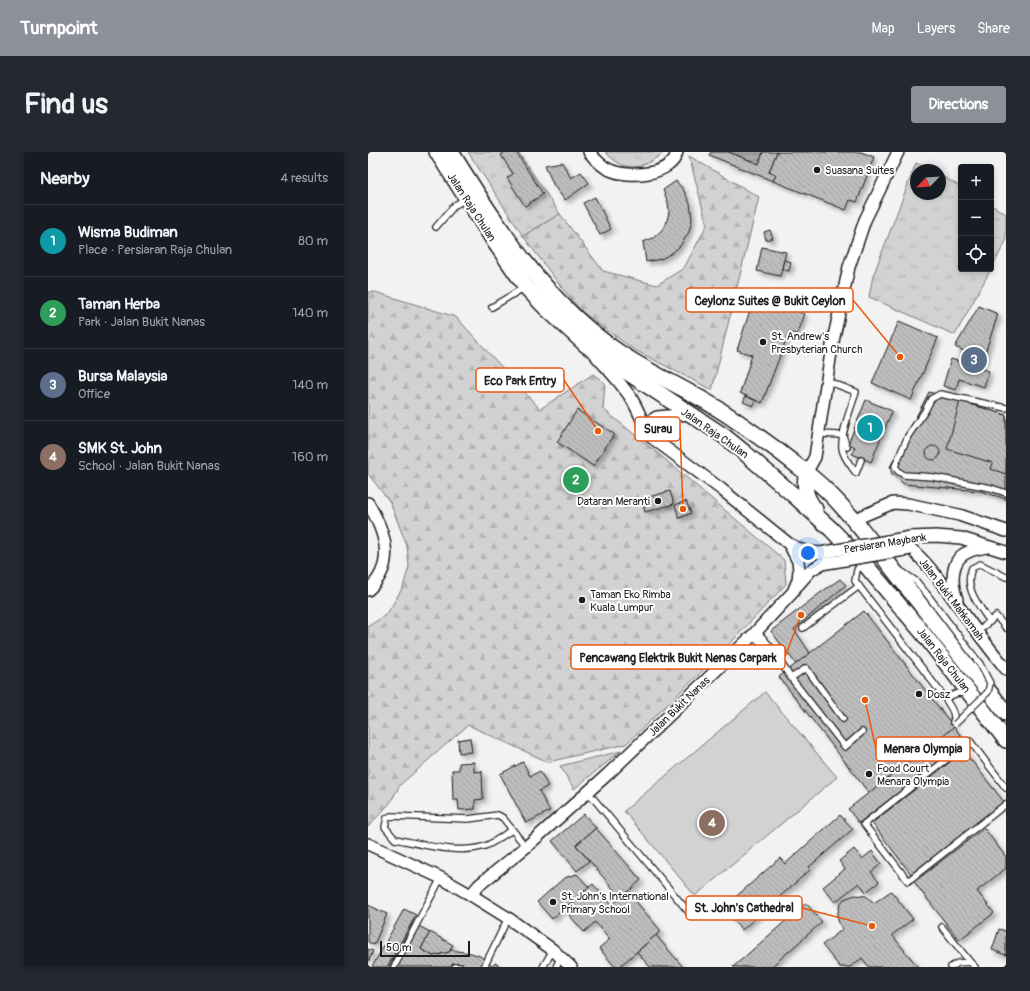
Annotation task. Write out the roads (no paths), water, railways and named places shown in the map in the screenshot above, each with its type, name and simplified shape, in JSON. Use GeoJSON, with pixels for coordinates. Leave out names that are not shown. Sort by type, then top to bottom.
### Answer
{"type":"FeatureCollection","features":[{"type":"Feature","properties":{"kind":"main road","name":"Jalan Raja Chulan"},"geometry":{"type":"LineString","coordinates":[[437,152],[466,199],[526,287],[546,308],[586,345],[724,436],[746,453],[831,529],[863,562],[922,632],[1006,740]]}},
{"type":"Feature","properties":{"kind":"main road","name":"Jalan Raja Chulan"},"geometry":{"type":"LineString","coordinates":[[451,152],[514,249],[549,292],[575,318],[621,354],[716,407],[760,437],[827,491],[887,562],[1006,713]]}},
{"type":"Feature","properties":{"kind":"main road"},"geometry":{"type":"LineString","coordinates":[[746,453],[787,479],[799,481],[806,473]]}},
{"type":"Feature","properties":{"kind":"main road"},"geometry":{"type":"LineString","coordinates":[[806,473],[805,490],[808,499],[831,529]]}},
{"type":"Feature","properties":{"kind":"street"},"geometry":{"type":"LineString","coordinates":[[589,152],[594,158],[610,170],[627,174],[653,172],[669,164],[676,156],[677,152]]}},
{"type":"Feature","properties":{"kind":"street"},"geometry":{"type":"LineString","coordinates":[[806,473],[815,457],[837,323],[849,267],[865,220],[898,152]]}},
{"type":"Feature","properties":{"kind":"street","name":"Jalan Bukit Nanas"},"geometry":{"type":"LineString","coordinates":[[471,895],[479,885],[526,847],[588,792],[755,633],[793,592],[798,580],[798,561],[789,544],[721,489],[651,437],[634,404],[621,384],[586,345]]}},
{"type":"Feature","properties":{"kind":"street"},"geometry":{"type":"LineString","coordinates":[[644,425],[657,417],[689,414]]}},
{"type":"Feature","properties":{"kind":"street"},"geometry":{"type":"LineString","coordinates":[[368,503],[381,528],[386,548],[386,559],[380,576],[368,590]]}},
{"type":"Feature","properties":{"kind":"street"},"geometry":{"type":"LineString","coordinates":[[853,520],[893,503],[900,503],[959,515],[1006,530]]}},
{"type":"Feature","properties":{"kind":"street","name":"Persiaran Maybank"},"geometry":{"type":"LineString","coordinates":[[789,544],[820,559],[911,536],[961,538],[1006,552]]}},
{"type":"Feature","properties":{"kind":"street"},"geometry":{"type":"LineString","coordinates":[[960,608],[953,586],[955,565],[967,552],[987,547]]}},
{"type":"Feature","properties":{"kind":"street","name":"Jalan Bukit Mahkamah"},"geometry":{"type":"LineString","coordinates":[[820,559],[911,549],[931,568],[977,632],[1006,669]]}},
{"type":"Feature","properties":{"kind":"street"},"geometry":{"type":"LineString","coordinates":[[793,592],[820,559]]}},
{"type":"Feature","properties":{"kind":"street"},"geometry":{"type":"LineString","coordinates":[[368,844],[441,878],[471,895],[508,918],[557,953],[571,967]]}},
{"type":"Feature","properties":{"kind":"lane"},"geometry":{"type":"LineString","coordinates":[[436,227],[455,205],[466,199]]}},
{"type":"Feature","properties":{"kind":"lane"},"geometry":{"type":"LineString","coordinates":[[492,307],[526,287]]}},
{"type":"Feature","properties":{"kind":"lane"},"geometry":{"type":"LineString","coordinates":[[827,381],[856,392],[843,436],[842,449],[856,473],[861,460]]}},
{"type":"Feature","properties":{"kind":"lane"},"geometry":{"type":"LineString","coordinates":[[1006,408],[940,394],[935,396],[930,399],[925,411],[908,436],[894,466],[904,475],[933,477],[991,488],[1006,493]]}},
{"type":"Feature","properties":{"kind":"lane"},"geometry":{"type":"LineString","coordinates":[[818,433],[827,436],[836,434],[843,436]]}},
{"type":"Feature","properties":{"kind":"lane"},"geometry":{"type":"LineString","coordinates":[[843,436],[847,447]]}},
{"type":"Feature","properties":{"kind":"lane"},"geometry":{"type":"LineString","coordinates":[[863,562],[856,573],[855,581],[945,698],[954,714],[954,723],[988,692],[990,683],[980,664],[916,581],[887,562]]}},
{"type":"Feature","properties":{"kind":"lane"},"geometry":{"type":"LineString","coordinates":[[990,622],[972,592],[969,584],[969,576],[972,568],[980,564],[1006,577]]}},
{"type":"Feature","properties":{"kind":"lane"},"geometry":{"type":"LineString","coordinates":[[803,628],[859,586]]}},
{"type":"Feature","properties":{"kind":"lane"},"geometry":{"type":"LineString","coordinates":[[977,632],[996,616],[1006,628]]}},
{"type":"Feature","properties":{"kind":"lane"},"geometry":{"type":"LineString","coordinates":[[755,633],[780,662],[845,747],[862,732]]}},
{"type":"Feature","properties":{"kind":"lane"},"geometry":{"type":"LineString","coordinates":[[791,678],[806,668],[842,718]]}},
{"type":"Feature","properties":{"kind":"lane"},"geometry":{"type":"LineString","coordinates":[[945,698],[958,694],[971,694]]}},
{"type":"Feature","properties":{"kind":"lane"},"geometry":{"type":"LineString","coordinates":[[1006,788],[970,741],[864,824],[908,881],[1006,804]]}},
{"type":"Feature","properties":{"kind":"lane"},"geometry":{"type":"LineString","coordinates":[[588,792],[692,916]]}},
{"type":"Feature","properties":{"kind":"lane"},"geometry":{"type":"LineString","coordinates":[[512,830],[486,846],[472,850],[457,850],[395,839],[385,827],[387,818],[391,816],[468,819],[498,815],[503,818],[526,847]]}},
{"type":"Feature","properties":{"kind":"lane"},"geometry":{"type":"LineString","coordinates":[[394,967],[441,878]]}},
{"type":"Feature","properties":{"kind":"lane"},"geometry":{"type":"LineString","coordinates":[[484,967],[508,918]]}},
{"type":"Feature","properties":{"kind":"lane"},"geometry":{"type":"LineString","coordinates":[[942,927],[975,967]]}},
{"type":"Feature","properties":{"kind":"lane"},"geometry":{"type":"LineString","coordinates":[[543,967],[557,953]]}},
{"type":"Feature","properties":{"kind":"lane"},"geometry":{"type":"LineString","coordinates":[[556,967],[557,953]]}},
{"type":"Feature","properties":{"kind":"lane"},"geometry":{"type":"LineString","coordinates":[[951,967],[958,963],[970,962]]}},
{"type":"Feature","properties":{"kind":"lane"},"geometry":{"type":"LineString","coordinates":[[455,967],[460,967]]}},
{"type":"Feature","properties":{"kind":"place","name":"Suasana Suites"},"geometry":{"type":"Point","coordinates":[817,170]}},
{"type":"Feature","properties":{"kind":"place","name":"St. Andrew's Presbyterian Church"},"geometry":{"type":"Point","coordinates":[763,342]}},
{"type":"Feature","properties":{"kind":"place","name":"Ceylonz Suites @ Bukit Ceylon"},"geometry":{"type":"Point","coordinates":[900,357]}},
{"type":"Feature","properties":{"kind":"place","name":"Bursa Malaysia"},"geometry":{"type":"Point","coordinates":[974,360]}},
{"type":"Feature","properties":{"kind":"place","name":"Wisma Budiman"},"geometry":{"type":"Point","coordinates":[870,428]}},
{"type":"Feature","properties":{"kind":"place","name":"Eco Park Entry"},"geometry":{"type":"Point","coordinates":[598,431]}},
{"type":"Feature","properties":{"kind":"place","name":"Taman Herba"},"geometry":{"type":"Point","coordinates":[576,480]}},
{"type":"Feature","properties":{"kind":"place","name":"Dataran Meranti"},"geometry":{"type":"Point","coordinates":[658,501]}},
{"type":"Feature","properties":{"kind":"place","name":"Surau"},"geometry":{"type":"Point","coordinates":[683,509]}},
{"type":"Feature","properties":{"kind":"place","name":"Taman Eko Rimba Kuala Lumpur"},"geometry":{"type":"Point","coordinates":[582,600]}},
{"type":"Feature","properties":{"kind":"place","name":"Pencawang Elektrik Bukit Nenas Carpark"},"geometry":{"type":"Point","coordinates":[801,615]}},
{"type":"Feature","properties":{"kind":"place","name":"Dosz"},"geometry":{"type":"Point","coordinates":[919,694]}},
{"type":"Feature","properties":{"kind":"place","name":"Menara Olympia"},"geometry":{"type":"Point","coordinates":[865,700]}},
{"type":"Feature","properties":{"kind":"place","name":"Food Court Menara Olympia"},"geometry":{"type":"Point","coordinates":[869,774]}},
{"type":"Feature","properties":{"kind":"place","name":"SMK St. John"},"geometry":{"type":"Point","coordinates":[712,823]}},
{"type":"Feature","properties":{"kind":"place","name":"St. John's International Primary School"},"geometry":{"type":"Point","coordinates":[553,902]}},
{"type":"Feature","properties":{"kind":"place","name":"St. John's Cathedral"},"geometry":{"type":"Point","coordinates":[872,926]}}]}
